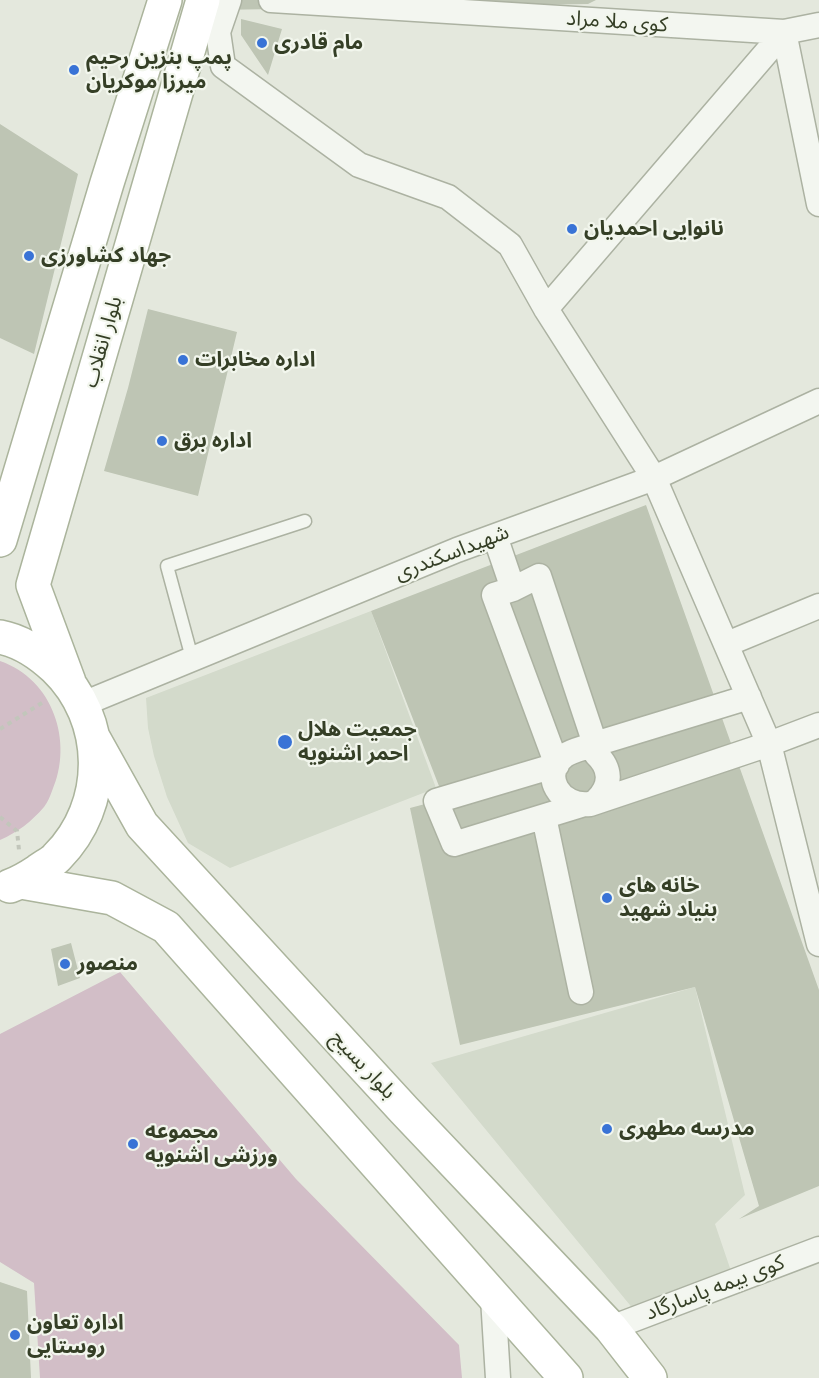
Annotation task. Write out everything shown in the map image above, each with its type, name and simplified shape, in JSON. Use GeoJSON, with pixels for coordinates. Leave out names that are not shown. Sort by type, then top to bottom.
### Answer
{"type":"FeatureCollection","features":[{"type":"Feature","properties":{"kind":"main road","name":"بلوار انقلاب"},"geometry":{"type":"LineString","coordinates":[[0,540],[103,194],[165,0]]}},
{"type":"Feature","properties":{"kind":"main road","name":"بلوار انقلاب"},"geometry":{"type":"LineString","coordinates":[[94,739],[33,585],[203,0]]}},
{"type":"Feature","properties":{"kind":"main road"},"geometry":{"type":"LineString","coordinates":[[0,637],[8,638],[42,656],[76,693]]}},
{"type":"Feature","properties":{"kind":"main road"},"geometry":{"type":"LineString","coordinates":[[10,886],[57,858],[82,823],[95,782],[94,739]]}},
{"type":"Feature","properties":{"kind":"main road","name":"بلوار بسیج"},"geometry":{"type":"LineString","coordinates":[[94,739],[142,825],[404,1110],[611,1328],[650,1378]]}},
{"type":"Feature","properties":{"kind":"main road"},"geometry":{"type":"LineString","coordinates":[[10,886],[112,898],[166,927],[566,1378]]}},
{"type":"Feature","properties":{"kind":"street"},"geometry":{"type":"LineString","coordinates":[[229,0],[218,32],[223,66],[359,165],[448,197],[510,245],[546,309],[654,478],[769,744],[812,884],[819,944]]}},
{"type":"Feature","properties":{"kind":"street","name":"کوی ملا مراد"},"geometry":{"type":"LineString","coordinates":[[271,0],[784,32],[819,25]]}},
{"type":"Feature","properties":{"kind":"street"},"geometry":{"type":"LineString","coordinates":[[546,309],[784,32]]}},
{"type":"Feature","properties":{"kind":"street"},"geometry":{"type":"LineString","coordinates":[[784,32],[819,204]]}},
{"type":"Feature","properties":{"kind":"street","name":"شهیداسکندری"},"geometry":{"type":"LineString","coordinates":[[76,693],[192,658],[495,536],[654,478],[819,401]]}},
{"type":"Feature","properties":{"kind":"street"},"geometry":{"type":"LineString","coordinates":[[495,536],[513,589]]}},
{"type":"Feature","properties":{"kind":"street"},"geometry":{"type":"LineString","coordinates":[[557,765],[494,595],[513,589],[538,576],[595,744],[596,754],[603,760],[609,777],[608,786],[589,802],[572,803],[564,799],[554,783],[554,773],[563,757],[570,752],[595,744],[749,697]]}},
{"type":"Feature","properties":{"kind":"street"},"geometry":{"type":"LineString","coordinates":[[727,644],[819,606]]}},
{"type":"Feature","properties":{"kind":"street"},"geometry":{"type":"LineString","coordinates":[[557,765],[436,801],[454,844],[769,744],[819,725]]}},
{"type":"Feature","properties":{"kind":"street"},"geometry":{"type":"LineString","coordinates":[[543,816],[581,992]]}},
{"type":"Feature","properties":{"kind":"street","name":"کوی بیمه پاسارگاد"},"geometry":{"type":"LineString","coordinates":[[611,1328],[819,1249]]}},
{"type":"Feature","properties":{"kind":"street"},"geometry":{"type":"LineString","coordinates":[[493,1298],[498,1378]]}},
{"type":"Feature","properties":{"kind":"lane"},"geometry":{"type":"LineString","coordinates":[[192,658],[167,566],[305,521]]}},
{"type":"Feature","properties":{"kind":"path"},"geometry":{"type":"LineString","coordinates":[[0,729],[46,700],[76,693]]}},
{"type":"Feature","properties":{"kind":"path"},"geometry":{"type":"LineString","coordinates":[[0,817],[17,831],[10,886]]}},
{"type":"Feature","properties":{"kind":"shaded area","name":"جمعیت هلال احمر اشنویه"},"geometry":{"type":"Polygon","coordinates":[[[371,611],[436,788],[230,868],[188,843],[167,797],[154,756],[148,728],[146,698],[371,611]]]}},
{"type":"Feature","properties":{"kind":"shaded area"},"geometry":{"type":"Polygon","coordinates":[[[0,661],[18,670],[34,682],[46,697],[54,714],[61,753],[58,772],[45,805],[24,826],[0,840],[0,661]]]}},
{"type":"Feature","properties":{"kind":"shaded area","name":"مجموعه ورزشی اشنویه"},"geometry":{"type":"Polygon","coordinates":[[[120,972],[296,1179],[459,1345],[462,1378],[40,1378],[34,1283],[0,1262],[0,1034],[120,972]]]}},
{"type":"Feature","properties":{"kind":"shaded area","name":"مدرسه مطهری"},"geometry":{"type":"Polygon","coordinates":[[[695,987],[745,1195],[715,1224],[731,1271],[634,1310],[431,1063],[695,987]]]}},
{"type":"Feature","properties":{"kind":"building"},"geometry":{"type":"Polygon","coordinates":[[[216,0],[596,0],[588,4],[214,10],[216,0]]]}},
{"type":"Feature","properties":{"kind":"building","name":"مام قادری"},"geometry":{"type":"Polygon","coordinates":[[[241,19],[282,29],[268,75],[241,35],[241,19]]]}},
{"type":"Feature","properties":{"kind":"building","name":"جهاد کشاورزی"},"geometry":{"type":"Polygon","coordinates":[[[0,124],[78,174],[34,354],[0,338],[0,124]]]}},
{"type":"Feature","properties":{"kind":"building"},"geometry":{"type":"Polygon","coordinates":[[[148,309],[237,332],[198,496],[104,471],[148,309]]]}},
{"type":"Feature","properties":{"kind":"building","name":"خانه های بنیاد شهید"},"geometry":{"type":"Polygon","coordinates":[[[646,505],[819,990],[819,1186],[739,1219],[759,1206],[695,987],[460,1045],[410,808],[444,799],[371,611],[646,505]]]}},
{"type":"Feature","properties":{"kind":"building","name":"منصور"},"geometry":{"type":"Polygon","coordinates":[[[71,943],[80,978],[58,986],[51,949],[71,943]]]}},
{"type":"Feature","properties":{"kind":"building","name":"اداره تعاون روستایی"},"geometry":{"type":"Polygon","coordinates":[[[0,1282],[27,1291],[31,1378],[0,1378],[0,1282]]]}},
{"type":"Feature","properties":{"kind":"place","name":"مام قادری"},"geometry":{"type":"Point","coordinates":[262,43]}},
{"type":"Feature","properties":{"kind":"place","name":"پمپ بنزین رحیم میرزا موکریان"},"geometry":{"type":"Point","coordinates":[74,70]}},
{"type":"Feature","properties":{"kind":"place","name":"نانوایی احمدیان"},"geometry":{"type":"Point","coordinates":[572,229]}},
{"type":"Feature","properties":{"kind":"place","name":"جهاد کشاورزی"},"geometry":{"type":"Point","coordinates":[29,256]}},
{"type":"Feature","properties":{"kind":"place","name":"اداره مخابرات"},"geometry":{"type":"Point","coordinates":[183,360]}},
{"type":"Feature","properties":{"kind":"place","name":"اداره برق"},"geometry":{"type":"Point","coordinates":[162,441]}},
{"type":"Feature","properties":{"kind":"place","name":"جمعیت هلال احمر اشنویه"},"geometry":{"type":"Point","coordinates":[285,742]}},
{"type":"Feature","properties":{"kind":"place","name":"خانه های بنیاد شهید"},"geometry":{"type":"Point","coordinates":[607,898]}},
{"type":"Feature","properties":{"kind":"place","name":"منصور"},"geometry":{"type":"Point","coordinates":[65,964]}},
{"type":"Feature","properties":{"kind":"place","name":"مدرسه مطهری"},"geometry":{"type":"Point","coordinates":[607,1129]}},
{"type":"Feature","properties":{"kind":"place","name":"مجموعه ورزشی اشنویه"},"geometry":{"type":"Point","coordinates":[133,1144]}},
{"type":"Feature","properties":{"kind":"place","name":"اداره تعاون روستایی"},"geometry":{"type":"Point","coordinates":[15,1335]}}]}
